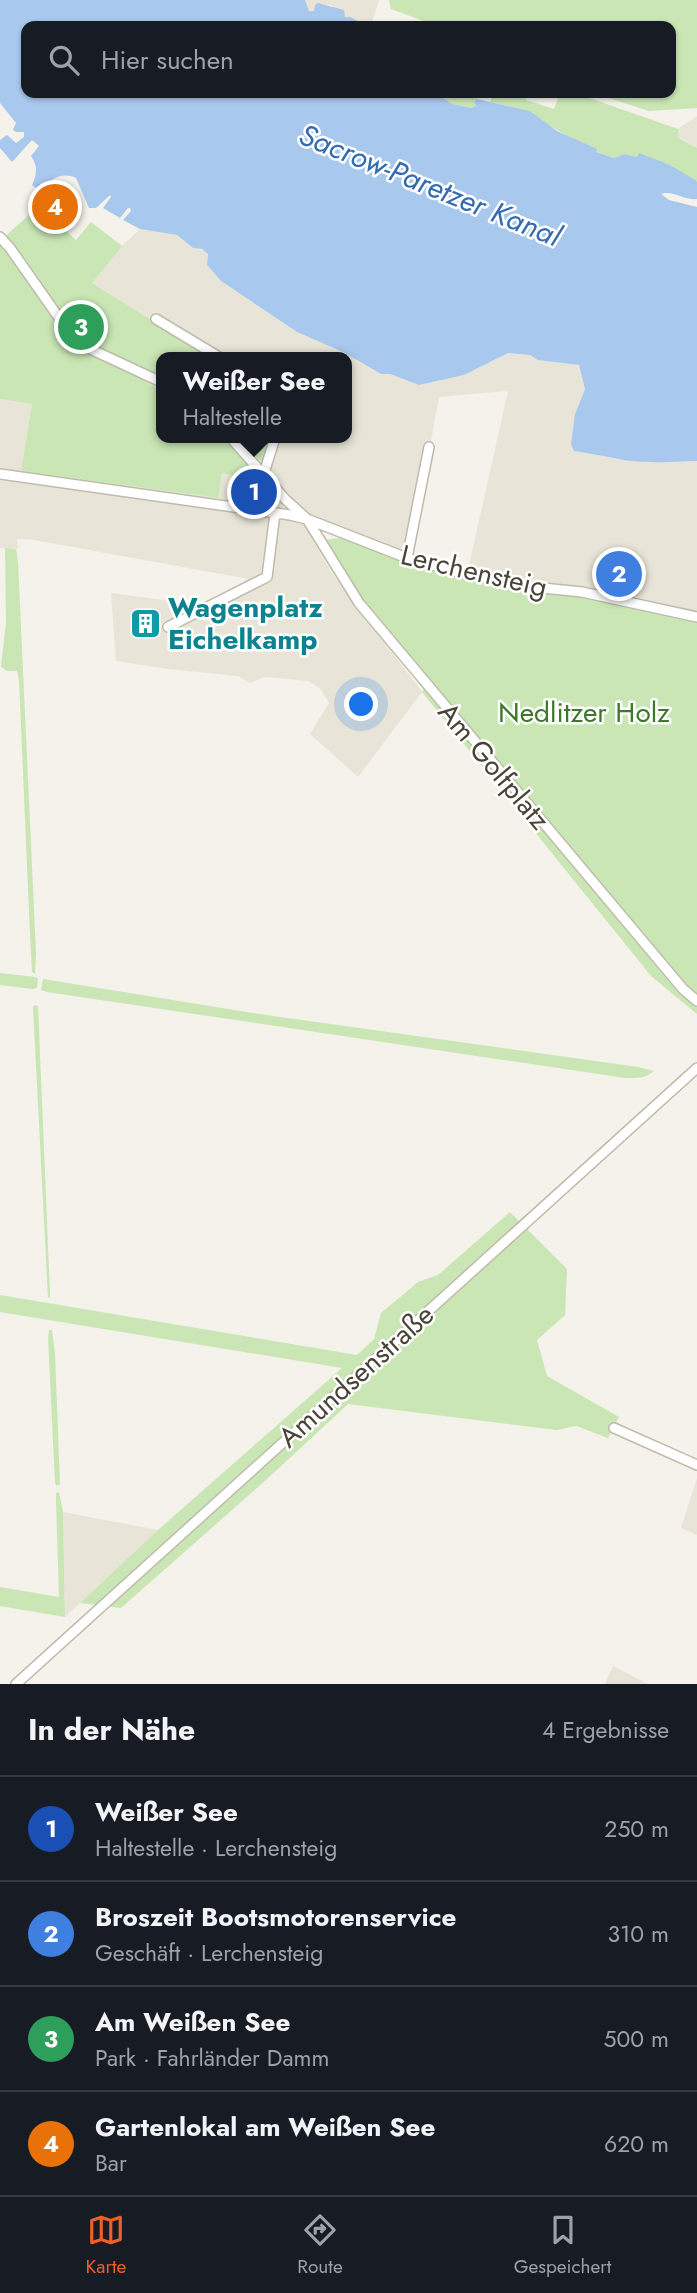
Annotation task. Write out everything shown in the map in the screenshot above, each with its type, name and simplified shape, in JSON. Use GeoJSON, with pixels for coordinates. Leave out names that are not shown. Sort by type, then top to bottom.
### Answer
{"type":"FeatureCollection","features":[{"type":"Feature","properties":{"kind":"street"},"geometry":{"type":"LineString","coordinates":[[0,237],[69,332],[84,346],[156,380]]}},
{"type":"Feature","properties":{"kind":"street"},"geometry":{"type":"LineString","coordinates":[[156,319],[211,352]]}},
{"type":"Feature","properties":{"kind":"street"},"geometry":{"type":"LineString","coordinates":[[236,443],[285,499],[307,519]]}},
{"type":"Feature","properties":{"kind":"street"},"geometry":{"type":"LineString","coordinates":[[256,509],[273,443]]}},
{"type":"Feature","properties":{"kind":"street"},"geometry":{"type":"LineString","coordinates":[[407,558],[429,447]]}},
{"type":"Feature","properties":{"kind":"street","name":"Lerchensteig"},"geometry":{"type":"LineString","coordinates":[[0,474],[256,509],[307,519],[407,558],[461,573],[523,586],[582,593],[697,617]]}},
{"type":"Feature","properties":{"kind":"street"},"geometry":{"type":"LineString","coordinates":[[168,626],[267,577],[275,513]]}},
{"type":"Feature","properties":{"kind":"street","name":"Am Golfplatz"},"geometry":{"type":"LineString","coordinates":[[307,519],[359,603],[683,989],[697,1001]]}},
{"type":"Feature","properties":{"kind":"street","name":"Amundsenstraße"},"geometry":{"type":"LineString","coordinates":[[16,1684],[697,1068]]}},
{"type":"Feature","properties":{"kind":"street"},"geometry":{"type":"LineString","coordinates":[[614,1428],[697,1465]]}},
{"type":"Feature","properties":{"kind":"shaded area"},"geometry":{"type":"Polygon","coordinates":[[[305,0],[379,0],[373,21],[358,21],[345,17],[331,5],[325,5],[314,12],[309,11],[305,0]]]}},
{"type":"Feature","properties":{"kind":"shaded area"},"geometry":{"type":"Polygon","coordinates":[[[697,116],[697,148],[679,137],[678,129],[697,116]]]}},
{"type":"Feature","properties":{"kind":"shaded area"},"geometry":{"type":"Polygon","coordinates":[[[140,229],[177,235],[193,248],[208,254],[207,265],[221,281],[297,332],[343,352],[203,352],[91,282],[140,229]]]}},
{"type":"Feature","properties":{"kind":"shaded area"},"geometry":{"type":"Polygon","coordinates":[[[508,353],[579,365],[585,389],[575,414],[574,451],[614,459],[697,461],[697,611],[622,594],[552,586],[468,570],[508,391],[439,397],[410,555],[307,515],[304,525],[331,572],[422,692],[358,777],[310,734],[329,703],[320,688],[308,681],[265,677],[250,683],[238,676],[116,661],[111,593],[201,605],[249,579],[34,540],[17,539],[18,549],[0,548],[0,399],[32,404],[21,471],[217,498],[222,473],[257,482],[276,443],[352,443],[352,357],[381,374],[390,374],[419,385],[464,375],[508,353]]]}},
{"type":"Feature","properties":{"kind":"shaded area"},"geometry":{"type":"Polygon","coordinates":[[[697,1478],[697,1535],[681,1528],[697,1478]]]}},
{"type":"Feature","properties":{"kind":"shaded area"},"geometry":{"type":"Polygon","coordinates":[[[63,1512],[158,1530],[65,1617],[63,1512]]]}},
{"type":"Feature","properties":{"kind":"shaded area"},"geometry":{"type":"Polygon","coordinates":[[[613,1666],[648,1684],[605,1684],[613,1666]]]}},
{"type":"Feature","properties":{"kind":"green space"},"geometry":{"type":"Polygon","coordinates":[[[389,0],[697,0],[697,108],[649,111],[609,98],[676,98],[676,21],[423,21],[391,9],[389,0]]]}},
{"type":"Feature","properties":{"kind":"green space"},"geometry":{"type":"Polygon","coordinates":[[[443,98],[477,98],[474,102],[476,105],[472,108],[452,104],[443,98]]]}},
{"type":"Feature","properties":{"kind":"green space"},"geometry":{"type":"Polygon","coordinates":[[[492,98],[526,98],[554,109],[558,98],[589,98],[678,129],[679,138],[697,148],[697,182],[637,157],[624,154],[614,158],[596,152],[541,121],[530,111],[490,102],[492,98]]]}},
{"type":"Feature","properties":{"kind":"green space"},"geometry":{"type":"Polygon","coordinates":[[[39,206],[76,240],[91,222],[122,246],[92,283],[203,352],[156,352],[156,376],[147,372],[144,381],[156,387],[156,443],[228,443],[259,478],[258,482],[222,473],[218,498],[21,471],[32,404],[0,399],[0,241],[39,206]]]}},
{"type":"Feature","properties":{"kind":"green space"},"geometry":{"type":"Polygon","coordinates":[[[244,443],[271,443],[264,465],[244,443]]]}},
{"type":"Feature","properties":{"kind":"green space","name":"Nedlitzer Holz"},"geometry":{"type":"Polygon","coordinates":[[[340,538],[405,560],[505,587],[630,603],[697,620],[697,1014],[651,976],[422,692],[428,683],[368,611],[324,540],[340,538]]]}},
{"type":"Feature","properties":{"kind":"green space"},"geometry":{"type":"Polygon","coordinates":[[[5,548],[16,549],[18,562],[35,974],[32,972],[19,680],[17,671],[7,671],[1,667],[6,622],[5,548]]]}},
{"type":"Feature","properties":{"kind":"green space"},"geometry":{"type":"Polygon","coordinates":[[[0,973],[35,977],[38,979],[37,988],[0,985],[0,973]]]}},
{"type":"Feature","properties":{"kind":"green space"},"geometry":{"type":"Polygon","coordinates":[[[43,979],[266,1015],[654,1071],[644,1077],[625,1078],[47,992],[41,990],[43,979]]]}},
{"type":"Feature","properties":{"kind":"green space"},"geometry":{"type":"Polygon","coordinates":[[[38,1006],[50,1294],[48,1298],[33,1007],[38,1006]]]}},
{"type":"Feature","properties":{"kind":"green space"},"geometry":{"type":"Polygon","coordinates":[[[510,1212],[567,1269],[565,1315],[537,1340],[547,1376],[619,1417],[608,1438],[576,1426],[557,1430],[348,1404],[121,1608],[80,1603],[158,1530],[342,1368],[0,1312],[0,1295],[357,1355],[374,1339],[381,1313],[418,1282],[438,1275],[510,1212]]]}},
{"type":"Feature","properties":{"kind":"green space"},"geometry":{"type":"Polygon","coordinates":[[[49,1330],[52,1330],[55,1353],[60,1484],[57,1486],[55,1483],[49,1330]]]}},
{"type":"Feature","properties":{"kind":"green space"},"geometry":{"type":"Polygon","coordinates":[[[59,1492],[63,1512],[65,1617],[0,1606],[0,1587],[59,1597],[56,1493],[59,1492]]]}},
{"type":"Feature","properties":{"kind":"water","name":"Sacrow-Paretzer Kanal"},"geometry":{"type":"Polygon","coordinates":[[[0,0],[305,0],[309,11],[314,11],[318,3],[344,10],[345,17],[358,21],[21,21],[21,98],[443,98],[452,104],[472,108],[477,99],[530,111],[557,131],[597,149],[596,152],[614,158],[624,154],[637,157],[639,153],[670,165],[697,182],[697,199],[670,193],[661,194],[669,200],[697,207],[697,461],[633,461],[574,451],[571,444],[575,414],[585,389],[579,365],[508,353],[464,375],[419,385],[390,374],[381,374],[352,357],[352,352],[343,352],[297,332],[221,281],[207,265],[208,254],[202,249],[193,248],[177,235],[140,229],[123,220],[131,211],[130,208],[120,218],[103,208],[110,195],[96,208],[89,208],[76,178],[60,176],[39,190],[32,185],[36,170],[31,156],[39,146],[32,140],[12,162],[0,148],[0,140],[7,135],[16,143],[24,137],[24,132],[13,130],[16,123],[0,103],[0,0]]]}},
{"type":"Feature","properties":{"kind":"place","name":"Gartenlokal am Weißen See"},"geometry":{"type":"Point","coordinates":[55,207]}},
{"type":"Feature","properties":{"kind":"place","name":"Am Weißen See"},"geometry":{"type":"Point","coordinates":[81,327]}},
{"type":"Feature","properties":{"kind":"place","name":"Weißer See"},"geometry":{"type":"Point","coordinates":[254,492]}},
{"type":"Feature","properties":{"kind":"place","name":"Broszeit Bootsmotorenservice"},"geometry":{"type":"Point","coordinates":[619,574]}},
{"type":"Feature","properties":{"kind":"place","name":"Wagenplatz Eichelkamp"},"geometry":{"type":"Point","coordinates":[145,623]}}]}
